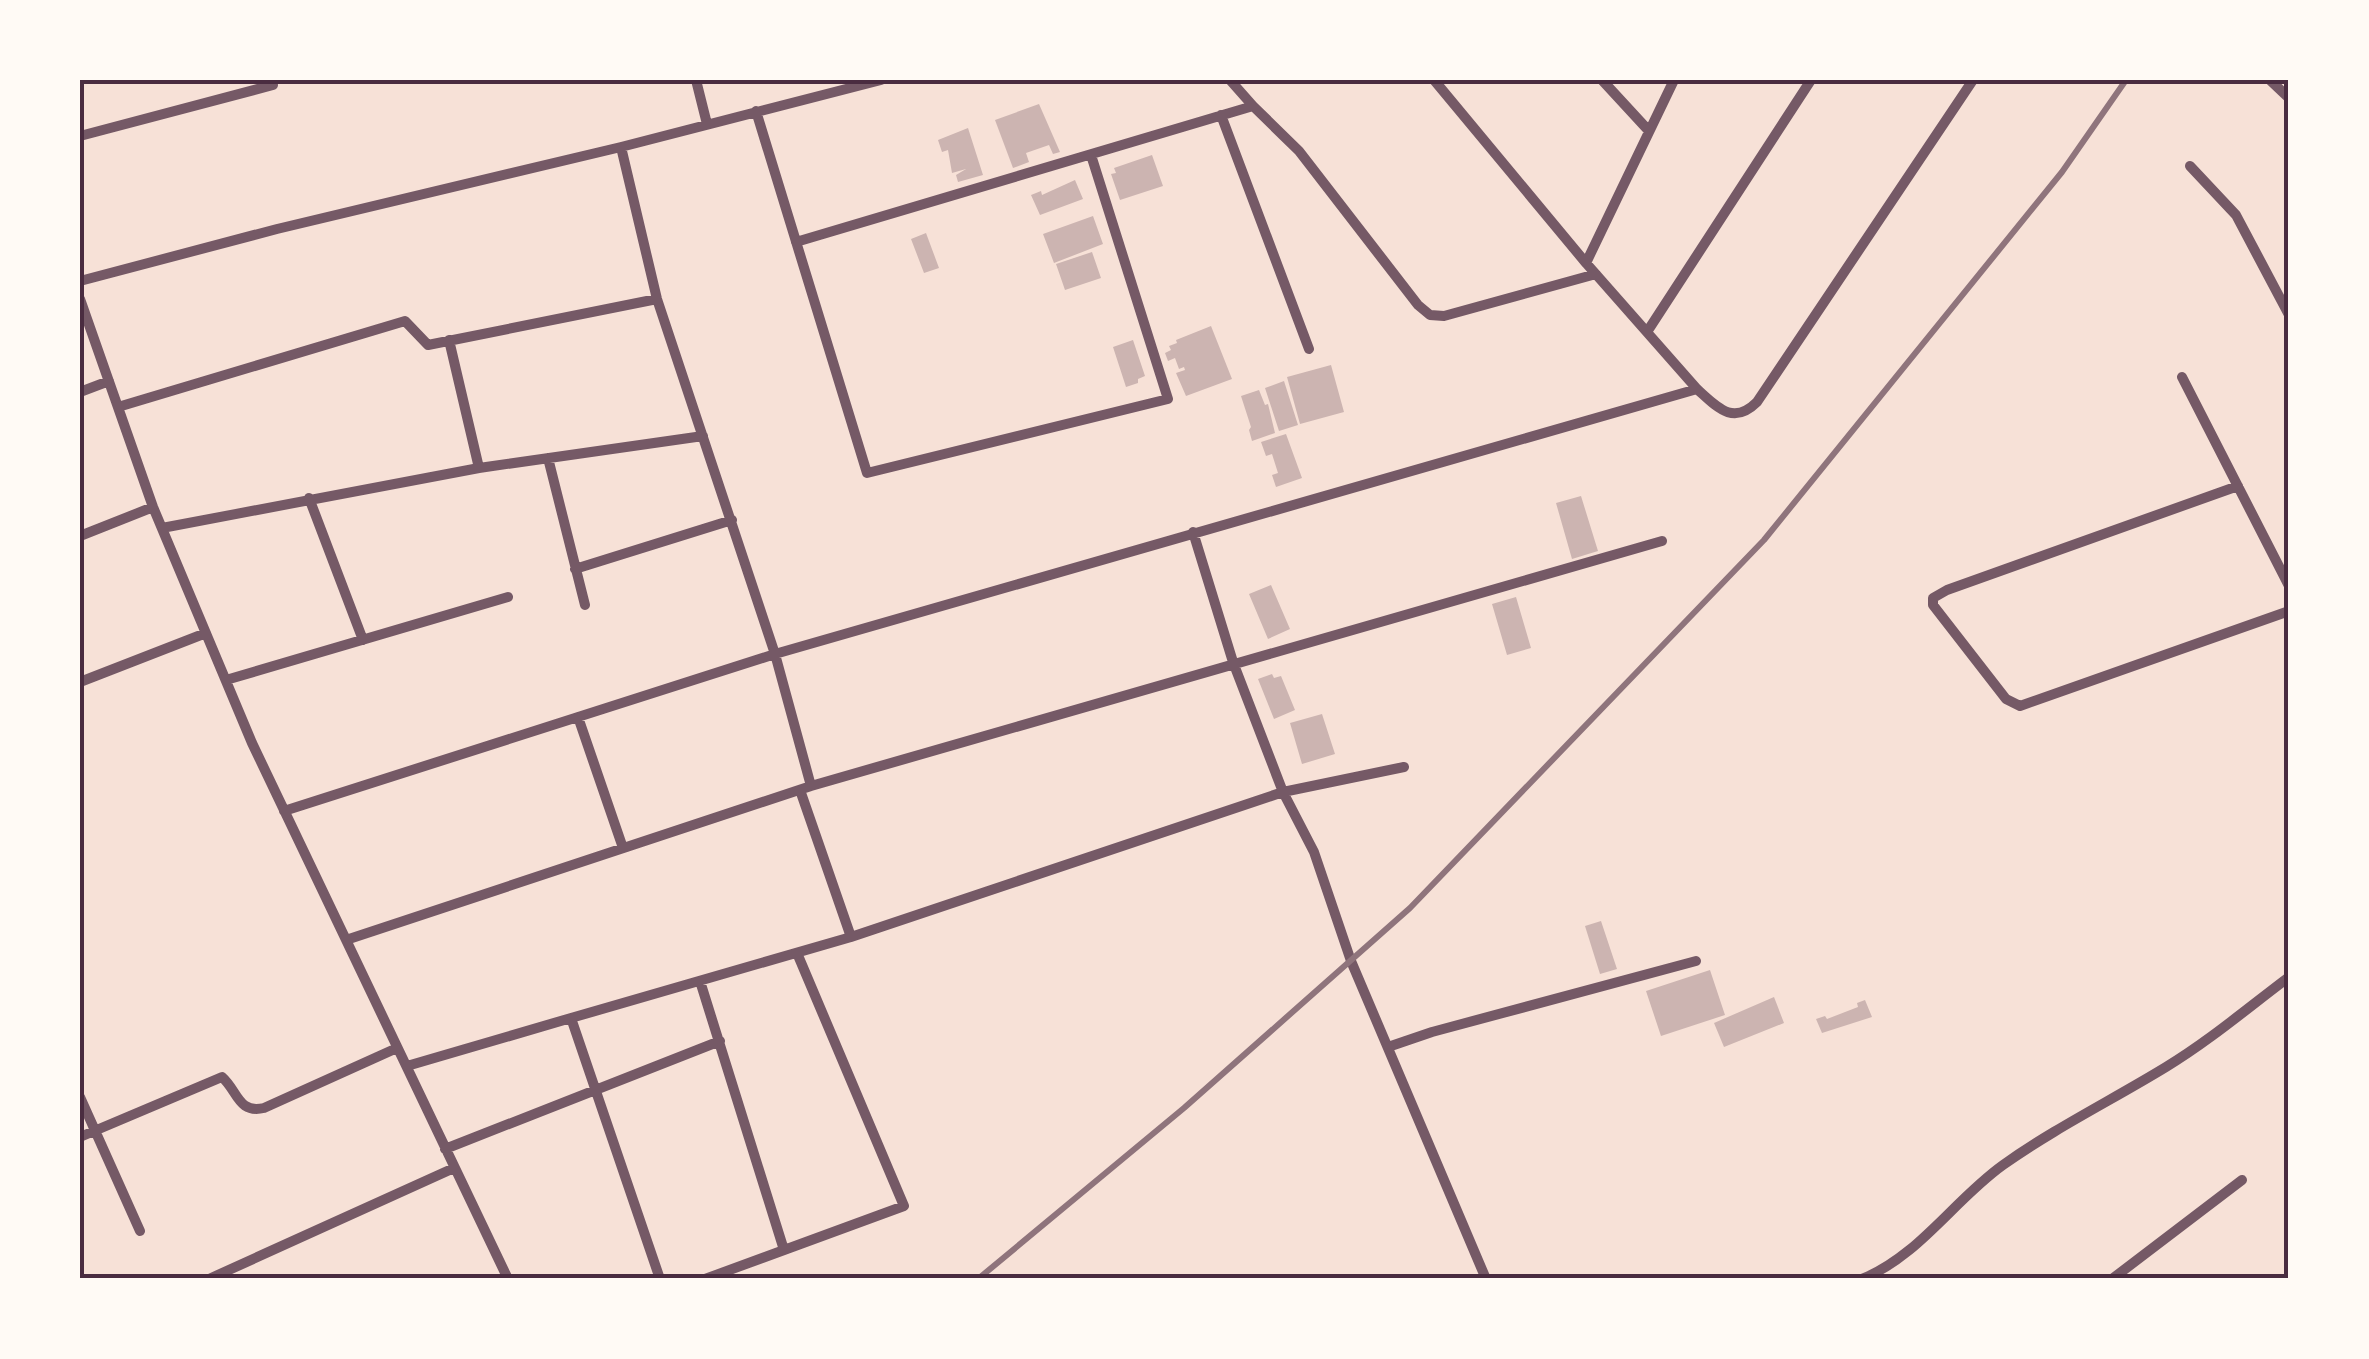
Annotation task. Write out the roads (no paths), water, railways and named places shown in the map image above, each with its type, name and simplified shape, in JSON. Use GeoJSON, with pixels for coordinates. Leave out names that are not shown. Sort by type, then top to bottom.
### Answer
{"type":"FeatureCollection","features":[{"type":"Feature","properties":{"kind":"street"},"geometry":{"type":"LineString","coordinates":[[696,80],[707,124]]}},
{"type":"Feature","properties":{"kind":"street"},"geometry":{"type":"LineString","coordinates":[[80,282],[296,224],[882,80]]}},
{"type":"Feature","properties":{"kind":"street"},"geometry":{"type":"LineString","coordinates":[[1230,80],[1299,151],[1418,305],[1430,314],[1444,316],[1596,274]]}},
{"type":"Feature","properties":{"kind":"street"},"geometry":{"type":"LineString","coordinates":[[1434,80],[1586,264],[1697,388],[1716,407],[1733,415],[1742,414],[1757,402],[1973,80]]}},
{"type":"Feature","properties":{"kind":"street"},"geometry":{"type":"LineString","coordinates":[[1602,80],[1649,131]]}},
{"type":"Feature","properties":{"kind":"street"},"geometry":{"type":"LineString","coordinates":[[1586,264],[1674,80]]}},
{"type":"Feature","properties":{"kind":"street"},"geometry":{"type":"LineString","coordinates":[[1647,332],[1811,80]]}},
{"type":"Feature","properties":{"kind":"street"},"geometry":{"type":"LineString","coordinates":[[2270,80],[2289,98]]}},
{"type":"Feature","properties":{"kind":"street"},"geometry":{"type":"LineString","coordinates":[[80,136],[272,85]]}},
{"type":"Feature","properties":{"kind":"street"},"geometry":{"type":"LineString","coordinates":[[796,242],[1253,106]]}},
{"type":"Feature","properties":{"kind":"street"},"geometry":{"type":"LineString","coordinates":[[756,111],[867,473],[1168,398],[1091,155]]}},
{"type":"Feature","properties":{"kind":"street"},"geometry":{"type":"LineString","coordinates":[[1221,116],[1309,349]]}},
{"type":"Feature","properties":{"kind":"street"},"geometry":{"type":"LineString","coordinates":[[621,147],[657,298],[775,654],[805,788],[851,937]]}},
{"type":"Feature","properties":{"kind":"street"},"geometry":{"type":"LineString","coordinates":[[2190,166],[2236,216],[2289,315]]}},
{"type":"Feature","properties":{"kind":"street"},"geometry":{"type":"LineString","coordinates":[[118,407],[405,320],[428,345],[657,298]]}},
{"type":"Feature","properties":{"kind":"street"},"geometry":{"type":"LineString","coordinates":[[80,299],[153,507],[226,680],[508,1279]]}},
{"type":"Feature","properties":{"kind":"street"},"geometry":{"type":"LineString","coordinates":[[449,340],[478,468]]}},
{"type":"Feature","properties":{"kind":"street"},"geometry":{"type":"LineString","coordinates":[[2182,377],[2289,586]]}},
{"type":"Feature","properties":{"kind":"street"},"geometry":{"type":"LineString","coordinates":[[80,392],[109,381]]}},
{"type":"Feature","properties":{"kind":"street"},"geometry":{"type":"LineString","coordinates":[[284,810],[775,654],[1697,388]]}},
{"type":"Feature","properties":{"kind":"street"},"geometry":{"type":"LineString","coordinates":[[162,528],[478,468],[704,436]]}},
{"type":"Feature","properties":{"kind":"street"},"geometry":{"type":"LineString","coordinates":[[548,458],[584,605]]}},
{"type":"Feature","properties":{"kind":"street"},"geometry":{"type":"LineString","coordinates":[[2238,486],[1947,590],[1933,598],[1936,610],[2006,699],[2020,706],[2289,611]]}},
{"type":"Feature","properties":{"kind":"street"},"geometry":{"type":"LineString","coordinates":[[309,498],[363,640]]}},
{"type":"Feature","properties":{"kind":"street"},"geometry":{"type":"LineString","coordinates":[[80,536],[153,507]]}},
{"type":"Feature","properties":{"kind":"street"},"geometry":{"type":"LineString","coordinates":[[575,569],[732,520]]}},
{"type":"Feature","properties":{"kind":"street"},"geometry":{"type":"LineString","coordinates":[[1193,532],[1233,662],[1283,792],[1314,852],[1351,961],[1486,1279]]}},
{"type":"Feature","properties":{"kind":"street"},"geometry":{"type":"LineString","coordinates":[[346,940],[805,788],[1662,541]]}},
{"type":"Feature","properties":{"kind":"street"},"geometry":{"type":"LineString","coordinates":[[226,680],[508,597]]}},
{"type":"Feature","properties":{"kind":"street"},"geometry":{"type":"LineString","coordinates":[[80,682],[206,633]]}},
{"type":"Feature","properties":{"kind":"street"},"geometry":{"type":"LineString","coordinates":[[578,716],[623,848]]}},
{"type":"Feature","properties":{"kind":"street"},"geometry":{"type":"LineString","coordinates":[[407,1066],[851,937],[1283,792],[1404,768]]}},
{"type":"Feature","properties":{"kind":"street"},"geometry":{"type":"LineString","coordinates":[[705,1279],[904,1206],[798,953]]}},
{"type":"Feature","properties":{"kind":"street"},"geometry":{"type":"LineString","coordinates":[[1388,1048],[1432,1032],[1696,961]]}},
{"type":"Feature","properties":{"kind":"street"},"geometry":{"type":"LineString","coordinates":[[1862,1279],[1900,1258],[2000,1167],[2166,1068],[2289,977]]}},
{"type":"Feature","properties":{"kind":"street"},"geometry":{"type":"LineString","coordinates":[[700,981],[784,1250]]}},
{"type":"Feature","properties":{"kind":"street"},"geometry":{"type":"LineString","coordinates":[[570,1018],[660,1279]]}},
{"type":"Feature","properties":{"kind":"street"},"geometry":{"type":"LineString","coordinates":[[445,1149],[720,1042]]}},
{"type":"Feature","properties":{"kind":"street"},"geometry":{"type":"LineString","coordinates":[[80,1137],[222,1077],[243,1107],[252,1111],[264,1108],[397,1048]]}},
{"type":"Feature","properties":{"kind":"street"},"geometry":{"type":"LineString","coordinates":[[80,1098],[140,1231]]}},
{"type":"Feature","properties":{"kind":"street"},"geometry":{"type":"LineString","coordinates":[[210,1279],[454,1168]]}},
{"type":"Feature","properties":{"kind":"street"},"geometry":{"type":"LineString","coordinates":[[2112,1279],[2242,1180]]}},
{"type":"Feature","properties":{"kind":"railway"},"geometry":{"type":"LineString","coordinates":[[978,1279],[1184,1108],[1410,908],[1764,540],[2062,172],[2126,80]]}}]}
